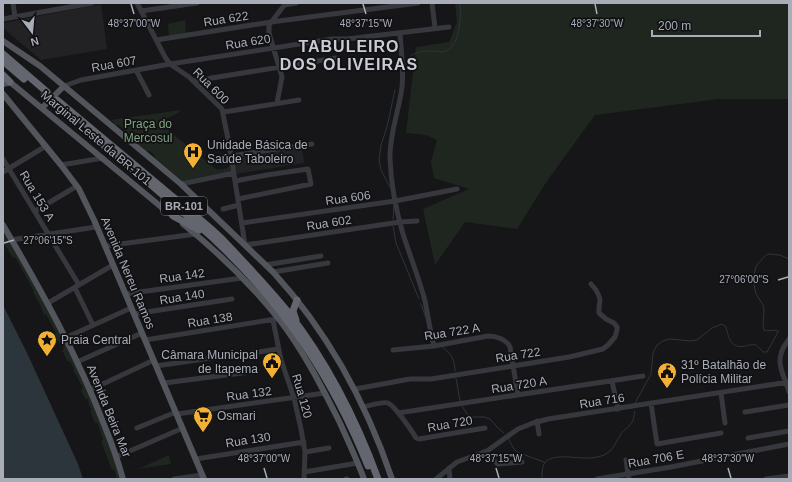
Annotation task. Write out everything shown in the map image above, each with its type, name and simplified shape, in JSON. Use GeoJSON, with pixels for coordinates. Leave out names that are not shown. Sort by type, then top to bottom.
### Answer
{"type":"FeatureCollection","features":[{"type":"Feature","properties":{"kind":"highway","name":"BR-101"},"geometry":{"type":"LineString","coordinates":[[3,54],[55,102],[195,222],[229,254],[265,292],[314,358],[330,384],[350,425],[373,479]]}},
{"type":"Feature","properties":{"kind":"highway","name":"BR-101"},"geometry":{"type":"LineString","coordinates":[[3,61],[46,93]]}},
{"type":"Feature","properties":{"kind":"highway"},"geometry":{"type":"LineString","coordinates":[[3,76],[6,83]]}},
{"type":"Feature","properties":{"kind":"highway","name":"BR-101"},"geometry":{"type":"LineString","coordinates":[[55,102],[220,237],[275,296],[298,326],[329,373],[364,442],[378,479]]}},
{"type":"Feature","properties":{"kind":"highway"},"geometry":{"type":"LineString","coordinates":[[173,216],[196,228],[213,243],[229,254]]}},
{"type":"Feature","properties":{"kind":"highway"},"geometry":{"type":"LineString","coordinates":[[297,300],[293,311],[298,326]]}},
{"type":"Feature","properties":{"kind":"main road"},"geometry":{"type":"LineString","coordinates":[[3,41],[40,66],[181,184],[273,272],[297,300],[338,358],[355,389],[380,446],[392,479]]}},
{"type":"Feature","properties":{"kind":"main road","name":"Marginal Leste da BR-101"},"geometry":{"type":"LineString","coordinates":[[6,83],[42,108],[196,234],[217,252],[259,295],[303,355],[325,393],[364,479]]}},
{"type":"Feature","properties":{"kind":"main road"},"geometry":{"type":"LineString","coordinates":[[42,108],[64,86]]}},
{"type":"Feature","properties":{"kind":"main road","name":"Avenida Nereu Ramos"},"geometry":{"type":"LineString","coordinates":[[3,94],[77,186],[132,308],[203,477]]}},
{"type":"Feature","properties":{"kind":"main road","name":"Avenida Beira Mar"},"geometry":{"type":"LineString","coordinates":[[3,225],[48,303],[77,362],[90,390],[124,479]]}},
{"type":"Feature","properties":{"kind":"street"},"geometry":{"type":"LineString","coordinates":[[12,3],[15,17]]}},
{"type":"Feature","properties":{"kind":"street"},"geometry":{"type":"LineString","coordinates":[[3,19],[92,3]]}},
{"type":"Feature","properties":{"kind":"street","name":"Rua 600"},"geometry":{"type":"LineString","coordinates":[[137,3],[170,64],[193,81],[224,112],[245,245]]}},
{"type":"Feature","properties":{"kind":"street"},"geometry":{"type":"LineString","coordinates":[[141,11],[197,3]]}},
{"type":"Feature","properties":{"kind":"street"},"geometry":{"type":"LineString","coordinates":[[277,103],[282,79],[269,33],[269,25],[285,4],[296,3]]}},
{"type":"Feature","properties":{"kind":"street","name":"Rua 622"},"geometry":{"type":"LineString","coordinates":[[156,40],[271,22],[418,3]]}},
{"type":"Feature","properties":{"kind":"street"},"geometry":{"type":"LineString","coordinates":[[432,3],[435,28]]}},
{"type":"Feature","properties":{"kind":"street","name":"Rua 620"},"geometry":{"type":"LineString","coordinates":[[170,64],[332,39],[347,39],[449,27]]}},
{"type":"Feature","properties":{"kind":"street"},"geometry":{"type":"LineString","coordinates":[[400,33],[403,74],[402,89],[392,137],[390,158],[395,201],[400,222],[425,301],[434,346]]}},
{"type":"Feature","properties":{"kind":"street"},"geometry":{"type":"LineString","coordinates":[[193,81],[336,58]]}},
{"type":"Feature","properties":{"kind":"street","name":"Rua 607"},"geometry":{"type":"LineString","coordinates":[[64,86],[76,81],[170,64]]}},
{"type":"Feature","properties":{"kind":"street"},"geometry":{"type":"LineString","coordinates":[[136,70],[149,95]]}},
{"type":"Feature","properties":{"kind":"street"},"geometry":{"type":"LineString","coordinates":[[224,112],[298,100]]}},
{"type":"Feature","properties":{"kind":"street"},"geometry":{"type":"LineString","coordinates":[[231,156],[312,144]]}},
{"type":"Feature","properties":{"kind":"street"},"geometry":{"type":"LineString","coordinates":[[3,172],[46,146]]}},
{"type":"Feature","properties":{"kind":"street"},"geometry":{"type":"LineString","coordinates":[[61,165],[103,158]]}},
{"type":"Feature","properties":{"kind":"street","name":"Rua 153 A"},"geometry":{"type":"LineString","coordinates":[[3,159],[35,211],[77,286],[93,325]]}},
{"type":"Feature","properties":{"kind":"street"},"geometry":{"type":"LineString","coordinates":[[235,181],[308,169],[311,184],[238,199]]}},
{"type":"Feature","properties":{"kind":"street"},"geometry":{"type":"LineString","coordinates":[[181,184],[234,173]]}},
{"type":"Feature","properties":{"kind":"street"},"geometry":{"type":"LineString","coordinates":[[35,211],[77,186]]}},
{"type":"Feature","properties":{"kind":"street","name":"Rua 606"},"geometry":{"type":"LineString","coordinates":[[242,223],[395,201],[458,189]]}},
{"type":"Feature","properties":{"kind":"street"},"geometry":{"type":"LineString","coordinates":[[223,208],[239,205]]}},
{"type":"Feature","properties":{"kind":"street","name":"Rua 602"},"geometry":{"type":"LineString","coordinates":[[245,245],[400,222],[417,221]]}},
{"type":"Feature","properties":{"kind":"street"},"geometry":{"type":"LineString","coordinates":[[11,240],[96,226]]}},
{"type":"Feature","properties":{"kind":"street"},"geometry":{"type":"LineString","coordinates":[[105,246],[196,234]]}},
{"type":"Feature","properties":{"kind":"street"},"geometry":{"type":"LineString","coordinates":[[265,265],[321,256]]}},
{"type":"Feature","properties":{"kind":"street"},"geometry":{"type":"LineString","coordinates":[[273,272],[328,263]]}},
{"type":"Feature","properties":{"kind":"street"},"geometry":{"type":"LineString","coordinates":[[48,303],[113,265]]}},
{"type":"Feature","properties":{"kind":"street","name":"Rua 142"},"geometry":{"type":"LineString","coordinates":[[125,294],[242,278]]}},
{"type":"Feature","properties":{"kind":"street","name":"Rua 722"},"geometry":{"type":"LineString","coordinates":[[355,389],[405,380],[438,378],[513,366],[603,349],[615,337],[617,326],[599,313],[599,296],[591,284]]}},
{"type":"Feature","properties":{"kind":"street","name":"Rua 140"},"geometry":{"type":"LineString","coordinates":[[134,314],[232,299]]}},
{"type":"Feature","properties":{"kind":"street"},"geometry":{"type":"LineString","coordinates":[[65,338],[132,308]]}},
{"type":"Feature","properties":{"kind":"street","name":"Rua 138"},"geometry":{"type":"LineString","coordinates":[[145,340],[276,319]]}},
{"type":"Feature","properties":{"kind":"street","name":"Rua 120"},"geometry":{"type":"LineString","coordinates":[[276,319],[278,349],[294,398],[304,442],[304,479]]}},
{"type":"Feature","properties":{"kind":"street"},"geometry":{"type":"LineString","coordinates":[[77,362],[142,333]]}},
{"type":"Feature","properties":{"kind":"street","name":"Rua 722 A"},"geometry":{"type":"LineString","coordinates":[[393,350],[434,346],[494,336],[507,342],[509,345],[518,395]]}},
{"type":"Feature","properties":{"kind":"street"},"geometry":{"type":"LineString","coordinates":[[789,339],[782,349],[780,356],[782,374],[787,382],[789,392]]}},
{"type":"Feature","properties":{"kind":"street"},"geometry":{"type":"LineString","coordinates":[[782,349],[789,348]]}},
{"type":"Feature","properties":{"kind":"street"},"geometry":{"type":"LineString","coordinates":[[252,353],[278,349]]}},
{"type":"Feature","properties":{"kind":"street"},"geometry":{"type":"LineString","coordinates":[[90,390],[155,363],[238,354]]}},
{"type":"Feature","properties":{"kind":"street"},"geometry":{"type":"LineString","coordinates":[[164,383],[257,371]]}},
{"type":"Feature","properties":{"kind":"street","name":"Rua 720 A"},"geometry":{"type":"LineString","coordinates":[[398,413],[643,376]]}},
{"type":"Feature","properties":{"kind":"street"},"geometry":{"type":"LineString","coordinates":[[612,380],[618,409]]}},
{"type":"Feature","properties":{"kind":"street","name":"Rua 716"},"geometry":{"type":"LineString","coordinates":[[436,479],[459,461],[492,448],[518,429],[537,422],[787,382]]}},
{"type":"Feature","properties":{"kind":"street","name":"Rua 132"},"geometry":{"type":"LineString","coordinates":[[137,428],[176,413],[325,393]]}},
{"type":"Feature","properties":{"kind":"street"},"geometry":{"type":"LineString","coordinates":[[721,393],[725,423]]}},
{"type":"Feature","properties":{"kind":"street","name":"Rua 720"},"geometry":{"type":"LineString","coordinates":[[363,407],[387,403],[391,404],[416,438],[419,439],[485,428]]}},
{"type":"Feature","properties":{"kind":"street"},"geometry":{"type":"LineString","coordinates":[[651,403],[657,444],[721,433]]}},
{"type":"Feature","properties":{"kind":"street"},"geometry":{"type":"LineString","coordinates":[[745,412],[789,406]]}},
{"type":"Feature","properties":{"kind":"street"},"geometry":{"type":"LineString","coordinates":[[537,422],[539,434]]}},
{"type":"Feature","properties":{"kind":"street"},"geometry":{"type":"LineString","coordinates":[[116,457],[183,428]]}},
{"type":"Feature","properties":{"kind":"street"},"geometry":{"type":"LineString","coordinates":[[748,438],[789,431]]}},
{"type":"Feature","properties":{"kind":"street","name":"Rua 130"},"geometry":{"type":"LineString","coordinates":[[196,459],[304,442]]}},
{"type":"Feature","properties":{"kind":"street","name":"Rua 706 E"},"geometry":{"type":"LineString","coordinates":[[597,479],[629,476],[789,444]]}},
{"type":"Feature","properties":{"kind":"street"},"geometry":{"type":"LineString","coordinates":[[305,452],[329,448]]}},
{"type":"Feature","properties":{"kind":"street"},"geometry":{"type":"LineString","coordinates":[[484,452],[498,464],[522,462]]}},
{"type":"Feature","properties":{"kind":"street"},"geometry":{"type":"LineString","coordinates":[[626,460],[629,476]]}},
{"type":"Feature","properties":{"kind":"street"},"geometry":{"type":"LineString","coordinates":[[304,472],[358,463]]}},
{"type":"Feature","properties":{"kind":"street"},"geometry":{"type":"LineString","coordinates":[[449,468],[450,479]]}},
{"type":"Feature","properties":{"kind":"street"},"geometry":{"type":"LineString","coordinates":[[766,479],[789,476]]}},
{"type":"Feature","properties":{"kind":"street"},"geometry":{"type":"LineString","coordinates":[[174,479],[203,477]]}},
{"type":"Feature","properties":{"kind":"shaded area"},"geometry":{"type":"Polygon","coordinates":[[[101,4],[107,49],[41,60],[4,29],[4,23],[101,4]]]}},
{"type":"Feature","properties":{"kind":"shaded area"},"geometry":{"type":"Polygon","coordinates":[[[302,148],[304,163],[236,174],[233,159],[302,148]]]}},
{"type":"Feature","properties":{"kind":"shaded area"},"geometry":{"type":"Polygon","coordinates":[[[3,305],[27,353],[78,464],[83,479],[3,479],[3,305]]]}},
{"type":"Feature","properties":{"kind":"green space"},"geometry":{"type":"Polygon","coordinates":[[[455,3],[789,3],[789,99],[719,99],[595,115],[547,181],[517,229],[465,222],[435,265],[423,209],[469,189],[434,178],[431,162],[437,140],[426,135],[406,133],[416,47],[449,42],[457,22],[455,3]]]}},
{"type":"Feature","properties":{"kind":"green space"},"geometry":{"type":"Polygon","coordinates":[[[185,20],[186,33],[169,36],[168,24],[185,20]]]}},
{"type":"Feature","properties":{"kind":"green space","name":"Praça do Mercosul"},"geometry":{"type":"Polygon","coordinates":[[[181,110],[177,114],[162,121],[162,125],[216,169],[224,169],[230,166],[231,171],[183,181],[155,158],[150,151],[146,151],[119,125],[116,125],[111,120],[181,110]]]}},
{"type":"Feature","properties":{"kind":"green space"},"geometry":{"type":"Polygon","coordinates":[[[3,229],[43,299],[94,402],[122,479],[117,479],[114,469],[112,470],[101,441],[103,440],[97,422],[95,423],[90,411],[92,410],[88,399],[85,399],[81,390],[83,388],[73,370],[74,369],[70,361],[68,362],[62,350],[64,349],[61,343],[59,343],[54,334],[56,333],[46,314],[44,315],[33,292],[34,291],[15,257],[13,258],[3,242],[3,229]]]}},
{"type":"Feature","properties":{"kind":"green space"},"geometry":{"type":"Polygon","coordinates":[[[169,455],[171,464],[138,469],[169,455]]]}},
{"type":"Feature","properties":{"kind":"waterway"},"geometry":{"type":"LineString","coordinates":[[405,68],[408,59],[414,54],[428,51],[442,52],[448,50],[453,45],[460,24],[460,3]]}},
{"type":"Feature","properties":{"kind":"waterway"},"geometry":{"type":"LineString","coordinates":[[391,189],[381,170],[379,160],[381,145],[387,127],[395,90]]}},
{"type":"Feature","properties":{"kind":"waterway"},"geometry":{"type":"LineString","coordinates":[[393,219],[394,206]]}},
{"type":"Feature","properties":{"kind":"waterway"},"geometry":{"type":"LineString","coordinates":[[393,226],[396,243],[419,299]]}},
{"type":"Feature","properties":{"kind":"waterway"},"geometry":{"type":"LineString","coordinates":[[635,403],[651,374],[653,353],[657,345],[663,341],[670,339],[691,341],[697,340],[712,328],[722,324],[726,327],[732,342],[737,346],[741,347],[756,345],[763,352],[767,352],[778,331],[764,330],[764,309],[756,294],[753,280],[756,266],[768,254],[780,255],[789,259]]}},
{"type":"Feature","properties":{"kind":"waterway"},"geometry":{"type":"LineString","coordinates":[[421,304],[426,318]]}},
{"type":"Feature","properties":{"kind":"waterway"},"geometry":{"type":"LineString","coordinates":[[434,336],[436,340]]}},
{"type":"Feature","properties":{"kind":"waterway"},"geometry":{"type":"LineString","coordinates":[[442,346],[452,357],[455,371]]}},
{"type":"Feature","properties":{"kind":"waterway"},"geometry":{"type":"LineString","coordinates":[[456,378],[460,401]]}},
{"type":"Feature","properties":{"kind":"waterway"},"geometry":{"type":"LineString","coordinates":[[462,406],[467,414],[472,417],[484,417],[490,419],[504,433]]}},
{"type":"Feature","properties":{"kind":"waterway"},"geometry":{"type":"LineString","coordinates":[[542,479],[542,469],[547,460],[558,457],[592,458],[602,456],[607,453],[612,449],[622,432],[632,422],[635,411]]}},
{"type":"Feature","properties":{"kind":"waterway"},"geometry":{"type":"LineString","coordinates":[[508,438],[517,452],[544,462]]}},
{"type":"Feature","properties":{"kind":"place","name":"Unidade Básica de Saúde Taboleiro"},"geometry":{"type":"Point","coordinates":[193,169]}},
{"type":"Feature","properties":{"kind":"place","name":"Praia Central"},"geometry":{"type":"Point","coordinates":[47,357]}},
{"type":"Feature","properties":{"kind":"place","name":"Câmara Municipal de Itapema"},"geometry":{"type":"Point","coordinates":[272,379]}},
{"type":"Feature","properties":{"kind":"place","name":"31º Batalhão de Polícia Militar"},"geometry":{"type":"Point","coordinates":[667,389]}},
{"type":"Feature","properties":{"kind":"place","name":"Osmari"},"geometry":{"type":"Point","coordinates":[203,433]}},
{"type":"Feature","properties":{"kind":"district","name":"TABULEIRO DOS OLIVEIRAS"},"geometry":{"type":"Point","coordinates":[349,55]}}]}
